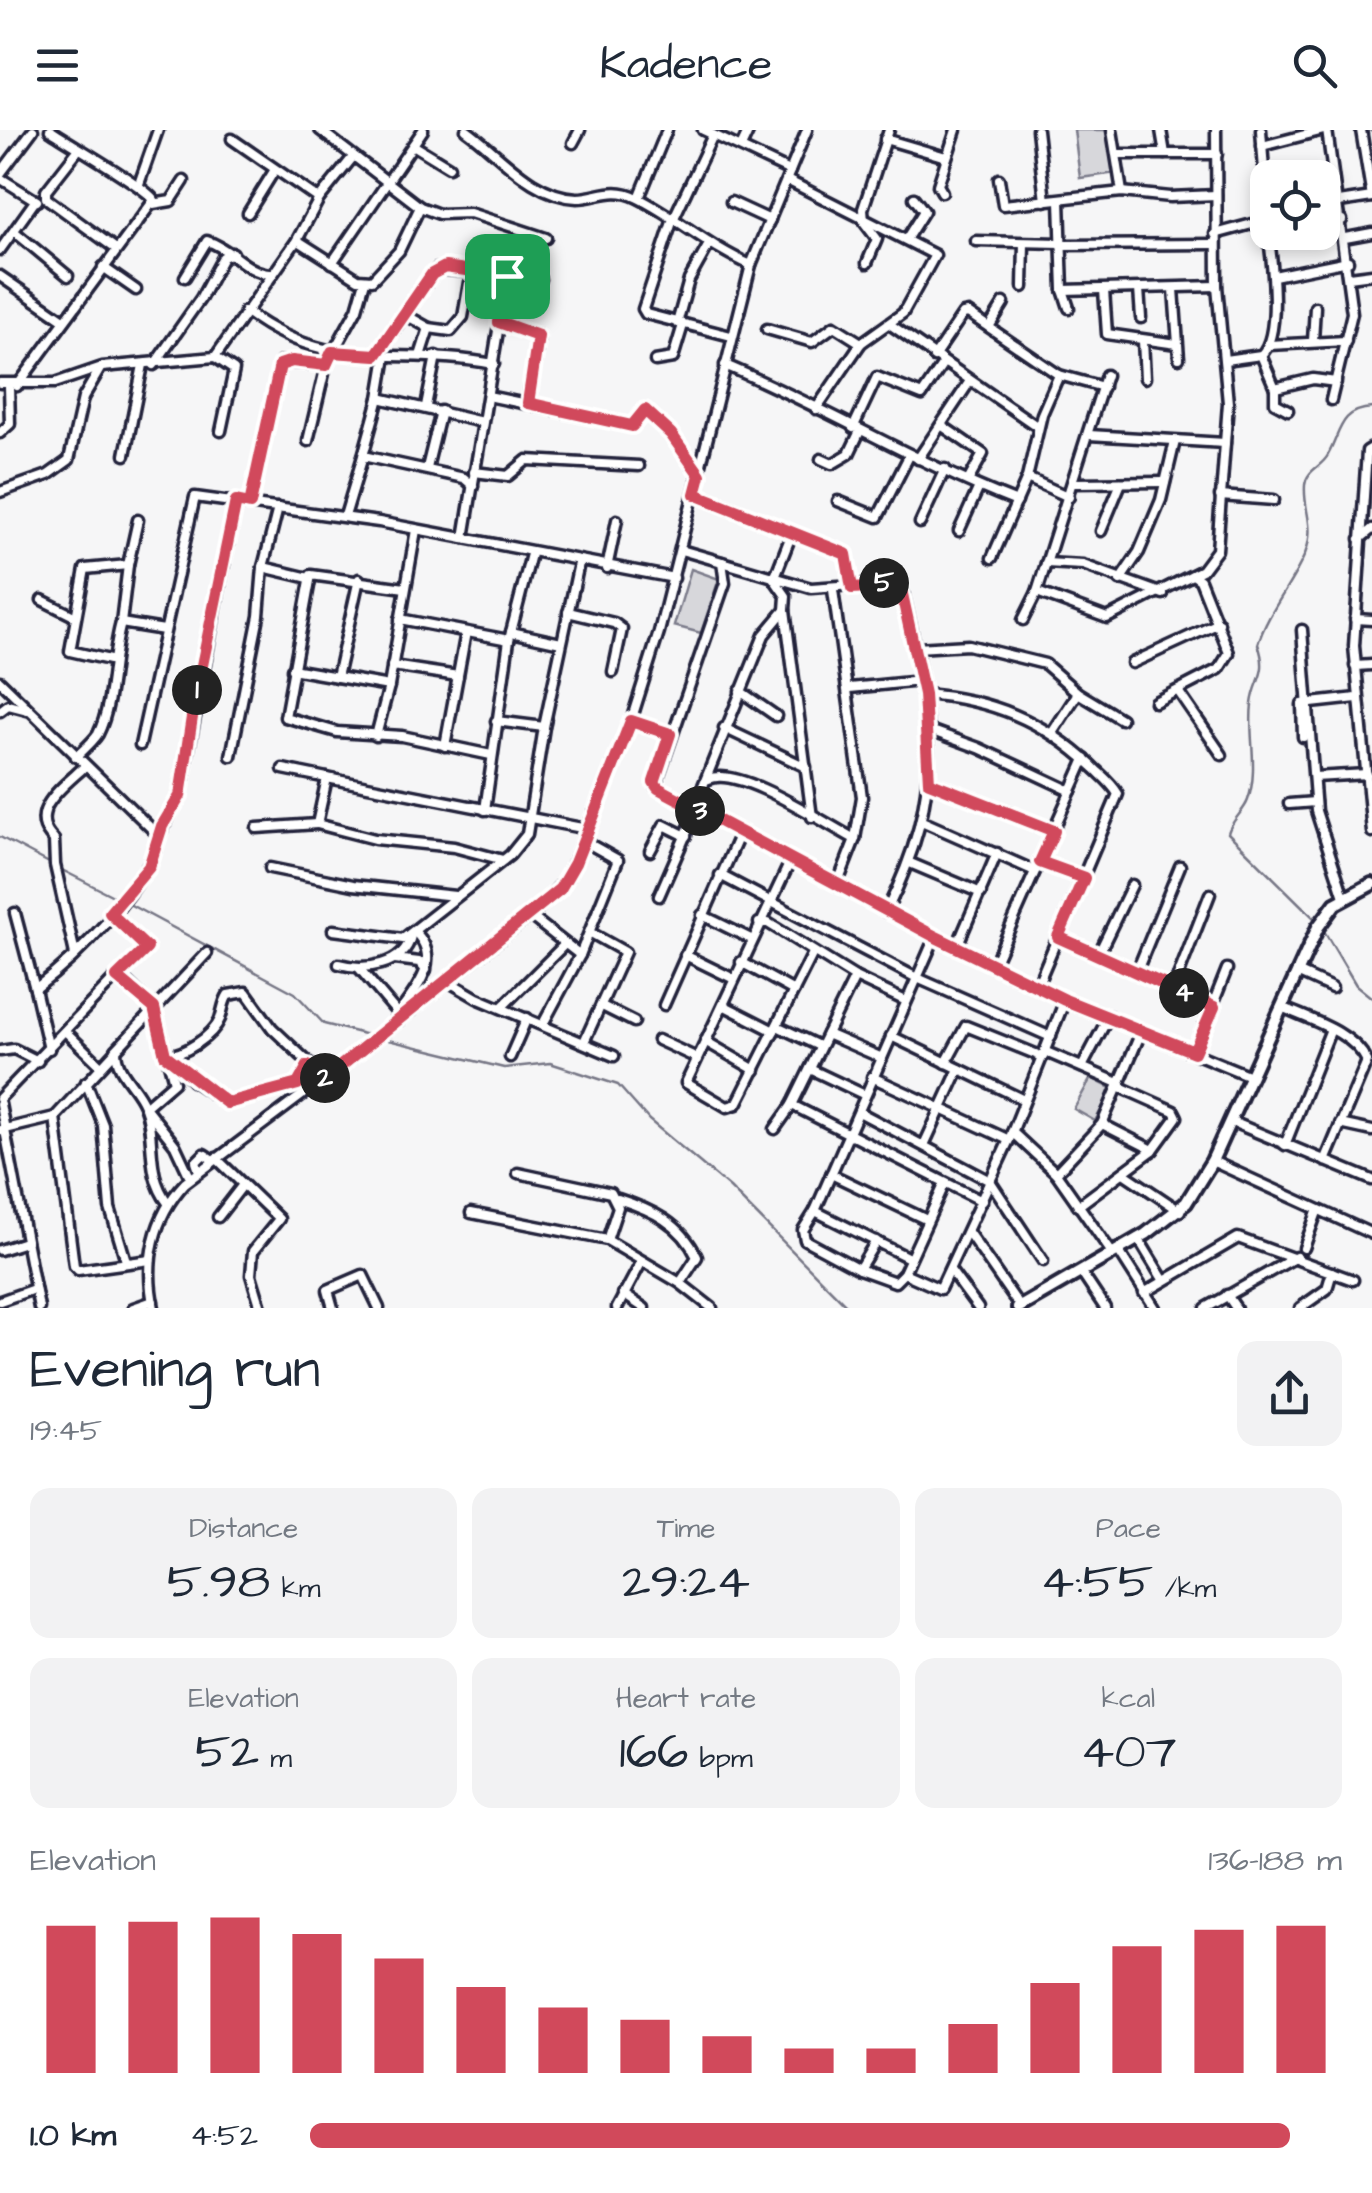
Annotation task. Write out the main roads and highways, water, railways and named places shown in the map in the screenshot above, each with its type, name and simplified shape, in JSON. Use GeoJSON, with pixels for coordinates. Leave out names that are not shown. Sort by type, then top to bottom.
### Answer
{"type":"FeatureCollection","features":[{"type":"Feature","properties":{"kind":"main road"},"geometry":{"type":"LineString","coordinates":[[1019,1307],[1180,1210],[1212,1160],[1318,926],[1344,897],[1372,884]]}},
{"type":"Feature","properties":{"kind":"waterway"},"geometry":{"type":"LineString","coordinates":[[1316,920],[1228,833],[1251,788],[1252,704],[1262,663],[1258,644],[1308,544],[1306,480],[1325,459],[1347,418],[1372,408]]}},
{"type":"Feature","properties":{"kind":"waterway"},"geometry":{"type":"LineString","coordinates":[[0,837],[51,864]]}},
{"type":"Feature","properties":{"kind":"waterway"},"geometry":{"type":"LineString","coordinates":[[60,869],[119,899]]}},
{"type":"Feature","properties":{"kind":"waterway"},"geometry":{"type":"LineString","coordinates":[[127,903],[295,993],[324,1024],[376,1037]]}},
{"type":"Feature","properties":{"kind":"waterway"},"geometry":{"type":"LineString","coordinates":[[1321,926],[1356,985],[1372,998]]}},
{"type":"Feature","properties":{"kind":"waterway"},"geometry":{"type":"LineString","coordinates":[[384,1039],[504,1068],[550,1063],[618,1085],[649,1120],[730,1188],[849,1308]]}}]}
